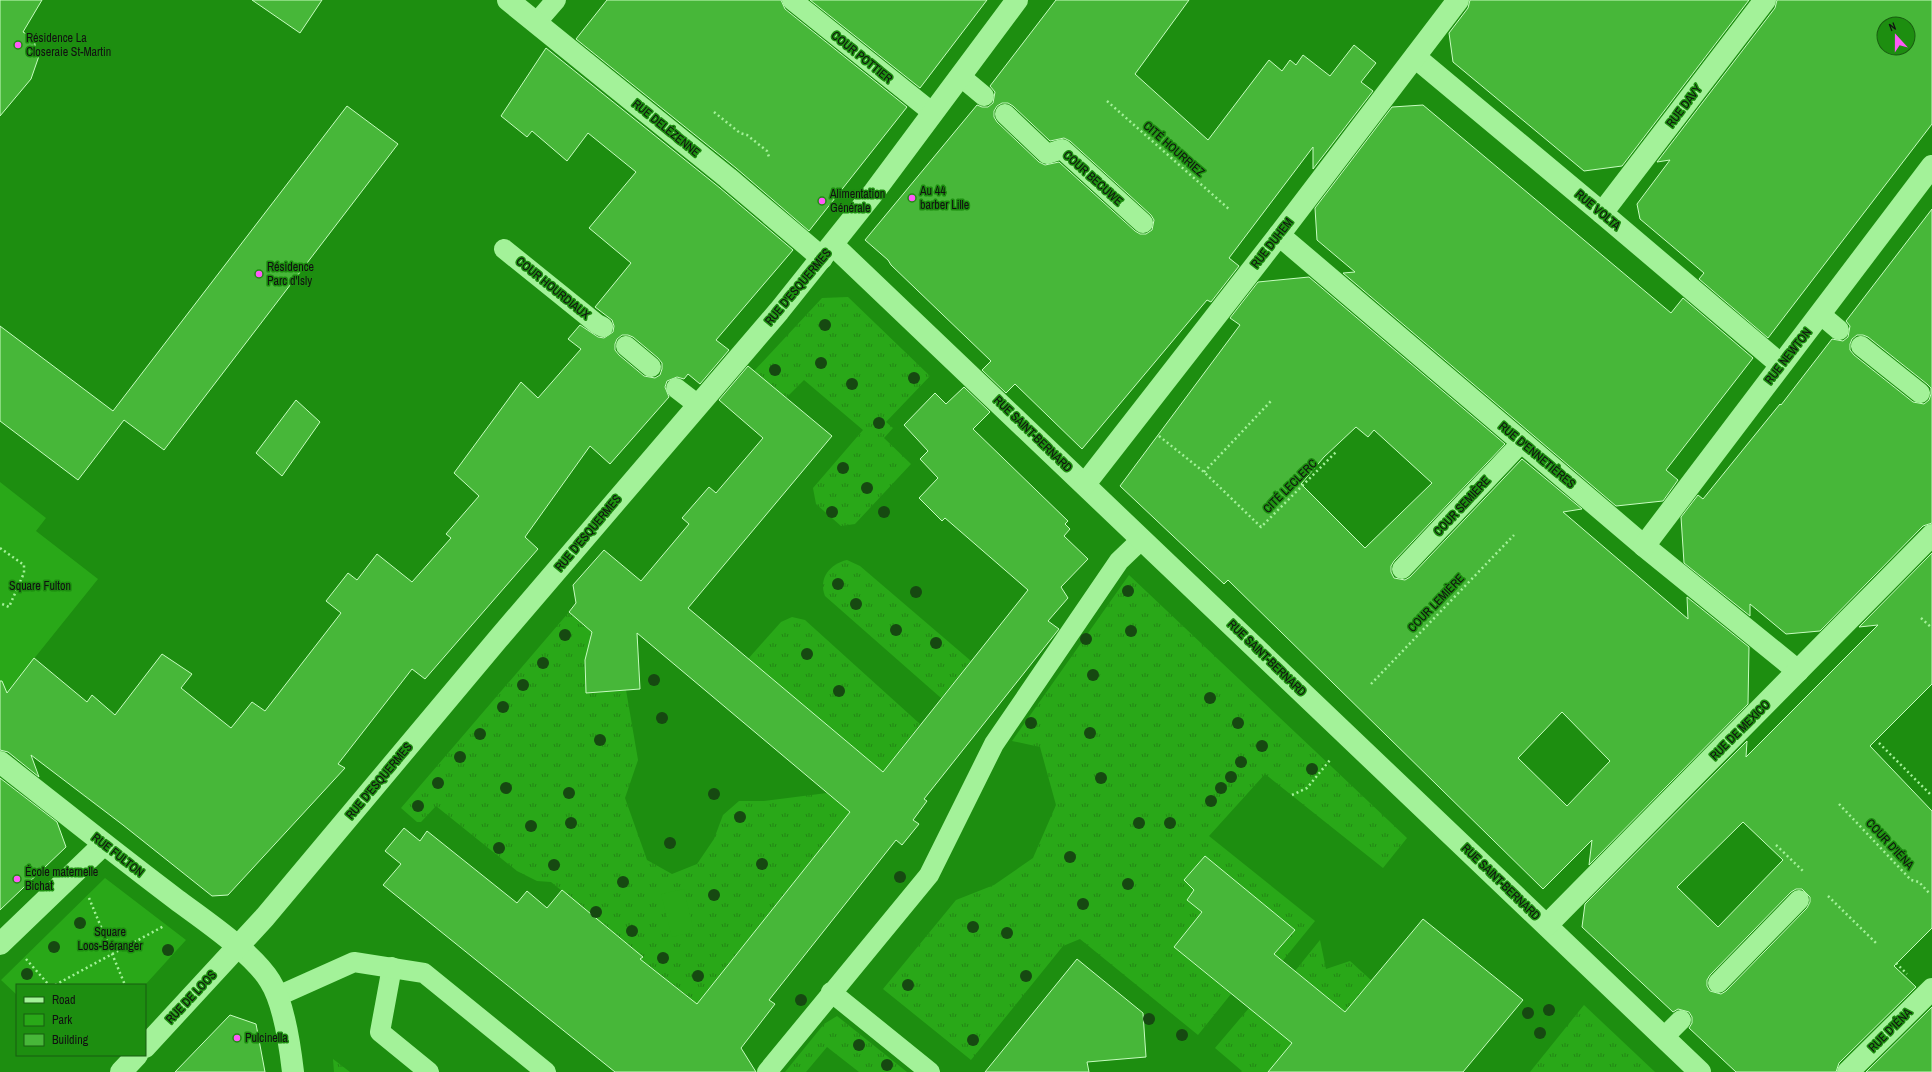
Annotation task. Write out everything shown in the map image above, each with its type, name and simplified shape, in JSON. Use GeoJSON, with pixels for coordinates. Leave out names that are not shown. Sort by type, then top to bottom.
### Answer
{"type":"FeatureCollection","features":[{"type":"Feature","properties":{"kind":"street","name":"RUE DELÉZENNE"},"geometry":{"type":"LineString","coordinates":[[508,0],[728,178],[828,251]]}},
{"type":"Feature","properties":{"kind":"street","name":"RUE D'ESQUERMES"},"geometry":{"type":"LineString","coordinates":[[237,947],[265,917],[483,657],[828,251],[1017,0]]}},
{"type":"Feature","properties":{"kind":"street","name":"RUE DUHEM"},"geometry":{"type":"LineString","coordinates":[[1085,484],[1279,235],[1458,0]]}},
{"type":"Feature","properties":{"kind":"street","name":"RUE DAVY"},"geometry":{"type":"LineString","coordinates":[[1602,213],[1765,0]]}},
{"type":"Feature","properties":{"kind":"street","name":"RUE VOLTA"},"geometry":{"type":"LineString","coordinates":[[1415,58],[1602,213],[1780,364]]}},
{"type":"Feature","properties":{"kind":"street","name":"RUE NEWTON"},"geometry":{"type":"LineString","coordinates":[[1644,546],[1780,364],[1820,314],[1932,166]]}},
{"type":"Feature","properties":{"kind":"street","name":"RUE D'ENNETIÈRES"},"geometry":{"type":"LineString","coordinates":[[1279,235],[1644,546],[1798,672]]}},
{"type":"Feature","properties":{"kind":"street","name":"RUE SAINT-BERNARD"},"geometry":{"type":"LineString","coordinates":[[828,251],[1085,484],[1700,1072]]}},
{"type":"Feature","properties":{"kind":"street","name":"RUE DE MEXICO"},"geometry":{"type":"LineString","coordinates":[[1547,925],[1932,535]]}},
{"type":"Feature","properties":{"kind":"street","name":"RUE FULTON"},"geometry":{"type":"LineString","coordinates":[[0,762],[237,947]]}},
{"type":"Feature","properties":{"kind":"street"},"geometry":{"type":"LineString","coordinates":[[0,944],[104,844]]}},
{"type":"Feature","properties":{"kind":"street"},"geometry":{"type":"LineString","coordinates":[[237,947],[269,980],[278,996],[293,1072]]}},
{"type":"Feature","properties":{"kind":"street","name":"RUE DE LOOS"},"geometry":{"type":"LineString","coordinates":[[146,1046],[237,947]]}},
{"type":"Feature","properties":{"kind":"street","name":"RUE D'IÉNA"},"geometry":{"type":"LineString","coordinates":[[1848,1072],[1932,989]]}},
{"type":"Feature","properties":{"kind":"street"},"geometry":{"type":"LineString","coordinates":[[121,1072],[136,1056]]}},
{"type":"Feature","properties":{"kind":"lane"},"geometry":{"type":"LineString","coordinates":[[536,23],[556,0]]}},
{"type":"Feature","properties":{"kind":"lane","name":"COUR POTTIER"},"geometry":{"type":"LineString","coordinates":[[792,0],[933,113]]}},
{"type":"Feature","properties":{"kind":"lane"},"geometry":{"type":"LineString","coordinates":[[960,76],[984,96]]}},
{"type":"Feature","properties":{"kind":"lane","name":"COUR BECUWE"},"geometry":{"type":"LineString","coordinates":[[1005,114],[1047,154],[1062,149],[1143,223]]}},
{"type":"Feature","properties":{"kind":"lane","name":"COUR HOURDIAUX"},"geometry":{"type":"LineString","coordinates":[[504,249],[603,327]]}},
{"type":"Feature","properties":{"kind":"lane"},"geometry":{"type":"LineString","coordinates":[[1820,314],[1839,330]]}},
{"type":"Feature","properties":{"kind":"lane"},"geometry":{"type":"LineString","coordinates":[[626,346],[651,367]]}},
{"type":"Feature","properties":{"kind":"lane"},"geometry":{"type":"LineString","coordinates":[[1861,346],[1920,393]]}},
{"type":"Feature","properties":{"kind":"lane"},"geometry":{"type":"LineString","coordinates":[[676,388],[698,405]]}},
{"type":"Feature","properties":{"kind":"lane","name":"COUR SEMIÈRE"},"geometry":{"type":"LineString","coordinates":[[1402,569],[1522,442]]}},
{"type":"Feature","properties":{"kind":"lane"},"geometry":{"type":"LineString","coordinates":[[767,1072],[831,992],[929,875],[994,744],[1119,561],[1142,539]]}},
{"type":"Feature","properties":{"kind":"lane"},"geometry":{"type":"LineString","coordinates":[[1718,984],[1799,900]]}},
{"type":"Feature","properties":{"kind":"lane"},"geometry":{"type":"LineString","coordinates":[[278,996],[354,962],[424,973],[546,1072]]}},
{"type":"Feature","properties":{"kind":"lane"},"geometry":{"type":"LineString","coordinates":[[392,967],[380,1032],[429,1072]]}},
{"type":"Feature","properties":{"kind":"lane"},"geometry":{"type":"LineString","coordinates":[[831,992],[930,1072]]}},
{"type":"Feature","properties":{"kind":"lane"},"geometry":{"type":"LineString","coordinates":[[1664,1038],[1681,1020]]}},
{"type":"Feature","properties":{"kind":"path","name":"CITÉ HOURRIEZ"},"geometry":{"type":"LineString","coordinates":[[1107,101],[1230,210]]}},
{"type":"Feature","properties":{"kind":"path"},"geometry":{"type":"LineString","coordinates":[[714,112],[740,133],[747,135],[755,144],[767,151],[769,157]]}},
{"type":"Feature","properties":{"kind":"path"},"geometry":{"type":"LineString","coordinates":[[1204,472],[1271,401]]}},
{"type":"Feature","properties":{"kind":"path","name":"CITÉ LECLERC"},"geometry":{"type":"LineString","coordinates":[[1136,420],[1158,435],[1204,472],[1261,527],[1336,452]]}},
{"type":"Feature","properties":{"kind":"path","name":"COUR LEMIÈRE"},"geometry":{"type":"LineString","coordinates":[[1371,684],[1514,535]]}},
{"type":"Feature","properties":{"kind":"path"},"geometry":{"type":"LineString","coordinates":[[0,548],[24,565],[24,573],[9,607],[0,603]]}},
{"type":"Feature","properties":{"kind":"path"},"geometry":{"type":"LineString","coordinates":[[1921,618],[1932,628]]}},
{"type":"Feature","properties":{"kind":"path"},"geometry":{"type":"LineString","coordinates":[[1292,795],[1308,788],[1332,756],[1350,738]]}},
{"type":"Feature","properties":{"kind":"path"},"geometry":{"type":"LineString","coordinates":[[1879,743],[1932,796]]}},
{"type":"Feature","properties":{"kind":"path","name":"COUR D'IÉNA"},"geometry":{"type":"LineString","coordinates":[[1839,804],[1911,880],[1919,882],[1929,893]]}},
{"type":"Feature","properties":{"kind":"path"},"geometry":{"type":"LineString","coordinates":[[88,895],[125,984]]}},
{"type":"Feature","properties":{"kind":"path"},"geometry":{"type":"LineString","coordinates":[[57,984],[167,924]]}},
{"type":"Feature","properties":{"kind":"path"},"geometry":{"type":"LineString","coordinates":[[24,958],[48,984]]}},
{"type":"Feature","properties":{"kind":"green space"},"geometry":{"type":"Polygon","coordinates":[[[848,297],[930,376],[886,422],[893,428],[884,438],[911,464],[855,524],[841,526],[816,504],[813,488],[863,430],[804,380],[786,398],[754,371],[822,298],[848,297]]]}},
{"type":"Feature","properties":{"kind":"green space","name":"Square Fulton"},"geometry":{"type":"Polygon","coordinates":[[[0,482],[46,518],[36,531],[98,579],[0,701],[0,482]]]}},
{"type":"Feature","properties":{"kind":"green space"},"geometry":{"type":"Polygon","coordinates":[[[847,560],[860,566],[971,661],[941,698],[825,596],[823,583],[827,573],[835,565],[847,560]]]}},
{"type":"Feature","properties":{"kind":"green space"},"geometry":{"type":"Polygon","coordinates":[[[1129,575],[1407,838],[1383,868],[1265,774],[1209,836],[1315,921],[1271,975],[1263,968],[1295,930],[1205,856],[1184,880],[1194,890],[1187,900],[1202,912],[1174,947],[1231,994],[1198,1035],[1080,939],[1063,946],[971,1060],[883,989],[956,900],[994,885],[1033,858],[1056,805],[1040,747],[1012,741],[1129,575]]]}},
{"type":"Feature","properties":{"kind":"green space"},"geometry":{"type":"Polygon","coordinates":[[[569,612],[593,633],[588,647],[585,670],[587,693],[626,690],[638,760],[625,798],[647,860],[672,874],[697,864],[714,839],[723,815],[739,801],[764,801],[827,793],[850,812],[693,1009],[688,996],[640,959],[642,956],[551,882],[537,881],[517,871],[436,806],[421,822],[417,822],[401,808],[569,612]]]}},
{"type":"Feature","properties":{"kind":"green space"},"geometry":{"type":"Polygon","coordinates":[[[792,617],[805,620],[920,724],[883,772],[748,659],[781,622],[792,617]]]}},
{"type":"Feature","properties":{"kind":"green space","name":"Square Loos-Béranger"},"geometry":{"type":"Polygon","coordinates":[[[105,878],[186,940],[146,984],[16,984],[16,994],[1,980],[105,878]]]}},
{"type":"Feature","properties":{"kind":"green space"},"geometry":{"type":"Polygon","coordinates":[[[684,889],[694,932],[672,937],[661,894],[684,889]]]}},
{"type":"Feature","properties":{"kind":"green space"},"geometry":{"type":"Polygon","coordinates":[[[1320,940],[1326,969],[1350,961],[1372,981],[1360,1024],[1295,971],[1320,940]]]}},
{"type":"Feature","properties":{"kind":"green space"},"geometry":{"type":"Polygon","coordinates":[[[1584,1005],[1655,1072],[1530,1072],[1584,1005]]]}},
{"type":"Feature","properties":{"kind":"green space"},"geometry":{"type":"Polygon","coordinates":[[[1249,1008],[1294,1040],[1277,1062],[1289,1072],[1241,1072],[1242,1071],[1215,1048],[1249,1008]]]}},
{"type":"Feature","properties":{"kind":"green space"},"geometry":{"type":"Polygon","coordinates":[[[837,1016],[907,1072],[859,1072],[827,1047],[806,1072],[785,1072],[824,1024],[837,1016]]]}},
{"type":"Feature","properties":{"kind":"green space"},"geometry":{"type":"Polygon","coordinates":[[[333,1059],[350,1072],[334,1072],[333,1059]]]}},
{"type":"Feature","properties":{"kind":"building","name":"Résidence La Closeraie St-Martin"},"geometry":{"type":"Polygon","coordinates":[[[0,0],[42,0],[23,32],[35,39],[35,50],[40,53],[31,79],[0,116],[0,0]]]}},
{"type":"Feature","properties":{"kind":"building"},"geometry":{"type":"Polygon","coordinates":[[[252,0],[322,0],[300,33],[252,0]]]}},
{"type":"Feature","properties":{"kind":"building"},"geometry":{"type":"Polygon","coordinates":[[[607,0],[781,0],[785,9],[907,107],[809,231],[736,168],[576,39],[607,0]]]}},
{"type":"Feature","properties":{"kind":"building"},"geometry":{"type":"Polygon","coordinates":[[[810,0],[987,0],[920,88],[810,0]]]}},
{"type":"Feature","properties":{"kind":"building"},"geometry":{"type":"Polygon","coordinates":[[[1056,0],[1189,0],[1135,74],[1208,140],[1269,60],[1282,71],[1290,60],[1296,65],[1303,55],[1330,76],[1354,45],[1376,63],[1361,82],[1373,91],[1313,169],[1313,147],[1229,258],[1239,266],[1211,302],[1207,300],[1082,449],[1015,384],[1006,393],[982,370],[991,361],[891,265],[888,260],[865,240],[977,105],[988,107],[993,103],[995,92],[990,86],[1056,0]],[[1002,103],[997,106],[994,111],[994,117],[997,122],[1039,162],[1045,165],[1059,162],[1135,231],[1140,234],[1146,234],[1152,230],[1154,220],[1151,215],[1070,141],[1064,138],[1050,141],[1008,103],[1002,103]]]}},
{"type":"Feature","properties":{"kind":"building"},"geometry":{"type":"Polygon","coordinates":[[[1470,0],[1749,0],[1622,166],[1584,171],[1453,62],[1449,33],[1468,8],[1470,0]]]}},
{"type":"Feature","properties":{"kind":"building"},"geometry":{"type":"Polygon","coordinates":[[[1777,0],[1932,0],[1932,124],[1768,338],[1699,279],[1704,273],[1640,219],[1637,204],[1670,160],[1657,162],[1775,8],[1777,0]]]}},
{"type":"Feature","properties":{"kind":"building"},"geometry":{"type":"Polygon","coordinates":[[[546,48],[720,188],[793,250],[716,340],[729,350],[700,384],[688,374],[684,379],[677,377],[667,381],[665,387],[669,397],[610,464],[590,446],[525,537],[538,549],[425,679],[412,669],[338,764],[345,768],[228,895],[212,896],[123,825],[31,755],[39,777],[8,752],[0,750],[0,681],[2,681],[7,693],[34,658],[87,702],[92,695],[115,715],[162,654],[192,674],[181,688],[231,728],[252,702],[265,711],[341,613],[326,601],[348,573],[357,580],[377,554],[412,582],[451,538],[446,534],[479,496],[454,473],[521,382],[538,398],[581,349],[568,339],[580,325],[598,337],[604,338],[613,332],[614,326],[612,320],[595,307],[631,263],[589,228],[636,172],[588,133],[567,161],[532,131],[527,137],[501,116],[546,48]],[[622,335],[617,339],[615,350],[619,355],[644,376],[655,378],[660,375],[662,363],[658,358],[633,337],[622,335]]]}},
{"type":"Feature","properties":{"kind":"building"},"geometry":{"type":"Polygon","coordinates":[[[1423,105],[1671,313],[1683,298],[1753,358],[1666,470],[1678,480],[1663,501],[1616,506],[1343,273],[1355,272],[1317,240],[1315,208],[1392,107],[1423,105]]]}},
{"type":"Feature","properties":{"kind":"building","name":"Résidence Parc d'Isly"},"geometry":{"type":"Polygon","coordinates":[[[347,106],[398,144],[164,450],[124,420],[78,480],[0,421],[0,326],[113,411],[347,106]]]}},
{"type":"Feature","properties":{"kind":"building"},"geometry":{"type":"Polygon","coordinates":[[[1932,209],[1932,523],[1923,526],[1820,631],[1786,634],[1750,604],[1750,616],[1684,563],[1681,517],[1698,495],[1703,499],[1780,404],[1781,405],[1832,339],[1843,341],[1848,337],[1850,326],[1846,321],[1932,209]],[[1857,335],[1852,339],[1850,350],[1854,355],[1913,402],[1924,404],[1929,400],[1931,388],[1927,384],[1868,337],[1857,335]]]}},
{"type":"Feature","properties":{"kind":"building"},"geometry":{"type":"Polygon","coordinates":[[[1309,277],[1505,444],[1394,561],[1391,566],[1391,572],[1394,578],[1405,580],[1410,577],[1522,459],[1582,509],[1563,512],[1688,619],[1687,597],[1749,647],[1748,704],[1589,865],[1592,840],[1543,889],[1228,580],[1224,584],[1120,486],[1240,325],[1230,318],[1258,282],[1309,277]],[[1356,427],[1324,457],[1301,484],[1365,548],[1432,483],[1374,430],[1368,437],[1356,427]],[[1562,712],[1518,758],[1567,806],[1610,761],[1562,712]]]}},
{"type":"Feature","properties":{"kind":"building"},"geometry":{"type":"Polygon","coordinates":[[[748,366],[832,436],[688,608],[883,772],[1028,590],[945,518],[942,521],[919,498],[938,478],[920,459],[928,451],[904,425],[935,393],[946,404],[964,387],[990,412],[973,429],[1068,521],[1065,524],[1070,529],[1064,536],[1088,559],[1061,587],[1068,598],[1048,621],[1059,629],[924,799],[927,801],[913,820],[919,824],[902,845],[896,840],[769,1000],[775,1004],[741,1048],[756,1072],[615,1072],[383,885],[401,864],[385,851],[404,828],[420,841],[427,831],[517,903],[527,891],[547,908],[562,890],[643,957],[640,959],[697,1004],[850,812],[637,633],[640,689],[586,693],[585,660],[592,632],[569,612],[576,603],[573,585],[604,550],[641,581],[689,524],[682,518],[709,487],[716,493],[763,438],[719,400],[748,366]]]}},
{"type":"Feature","properties":{"kind":"building"},"geometry":{"type":"Polygon","coordinates":[[[296,400],[320,422],[282,476],[256,453],[296,400]]]}},
{"type":"Feature","properties":{"kind":"building"},"geometry":{"type":"Polygon","coordinates":[[[1932,553],[1932,684],[1870,746],[1932,811],[1932,928],[1894,966],[1916,987],[1839,1063],[1836,1072],[1736,1072],[1689,1028],[1692,1023],[1692,1017],[1689,1012],[1678,1009],[1673,1012],[1582,927],[1585,904],[1747,741],[1746,757],[1878,625],[1859,627],[1932,553]],[[1743,822],[1677,887],[1718,927],[1783,860],[1743,822]],[[1796,889],[1791,892],[1710,975],[1707,980],[1707,986],[1710,991],[1721,994],[1726,991],[1807,908],[1810,902],[1810,897],[1802,889],[1796,889]]]}},
{"type":"Feature","properties":{"kind":"building","name":"École maternelle Bichat"},"geometry":{"type":"Polygon","coordinates":[[[0,778],[57,822],[66,847],[0,910],[0,778]]]}},
{"type":"Feature","properties":{"kind":"building"},"geometry":{"type":"Polygon","coordinates":[[[1205,856],[1295,930],[1274,954],[1345,1012],[1423,919],[1523,1000],[1463,1072],[1268,1072],[1292,1043],[1174,947],[1202,912],[1187,900],[1194,890],[1184,880],[1205,856]]]}},
{"type":"Feature","properties":{"kind":"building"},"geometry":{"type":"Polygon","coordinates":[[[1077,959],[1143,1013],[1146,1057],[1087,1062],[1089,1072],[985,1072],[1077,959]]]}},
{"type":"Feature","properties":{"kind":"building"},"geometry":{"type":"Polygon","coordinates":[[[1932,1007],[1932,1072],[1866,1072],[1932,1007]]]}},
{"type":"Feature","properties":{"kind":"building"},"geometry":{"type":"Polygon","coordinates":[[[230,1015],[256,1024],[265,1072],[175,1072],[230,1015]]]}},
{"type":"Feature","properties":{"kind":"place","name":"Résidence La Closeraie St-Martin"},"geometry":{"type":"Point","coordinates":[18,45]}},
{"type":"Feature","properties":{"kind":"place","name":"Au 44 barber Lille"},"geometry":{"type":"Point","coordinates":[912,198]}},
{"type":"Feature","properties":{"kind":"place","name":"Alimentation Générale"},"geometry":{"type":"Point","coordinates":[822,201]}},
{"type":"Feature","properties":{"kind":"place","name":"Résidence Parc d'Isly"},"geometry":{"type":"Point","coordinates":[259,274]}},
{"type":"Feature","properties":{"kind":"place","name":"École maternelle Bichat"},"geometry":{"type":"Point","coordinates":[17,879]}},
{"type":"Feature","properties":{"kind":"place","name":"Pulcinella"},"geometry":{"type":"Point","coordinates":[237,1038]}}]}
